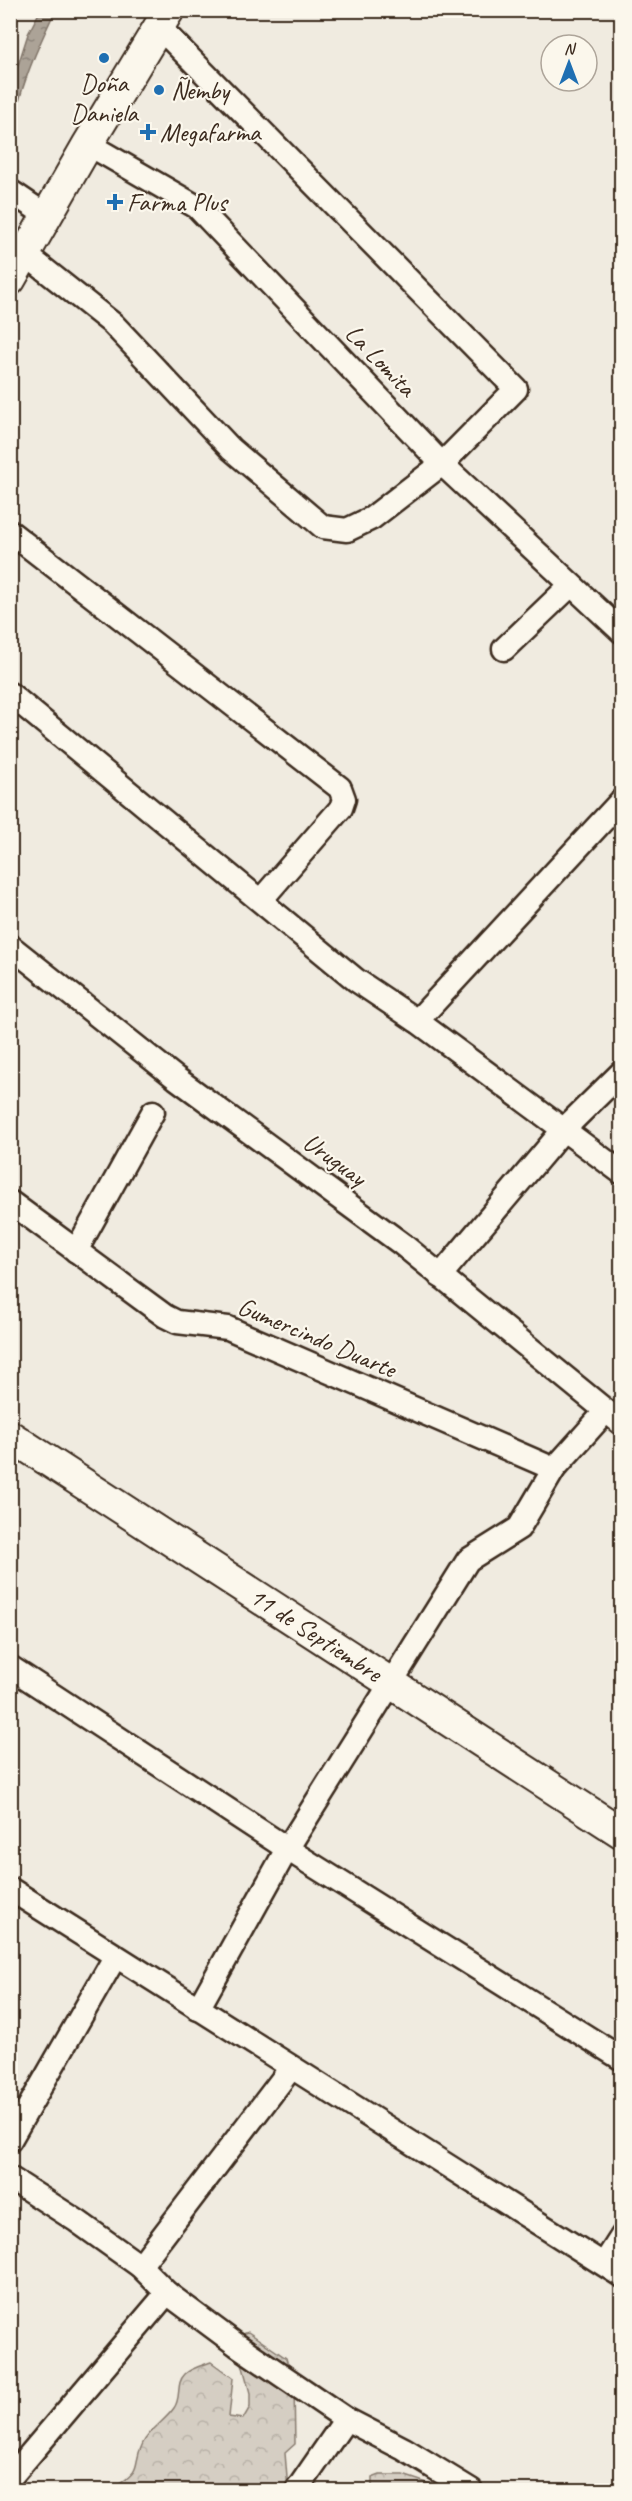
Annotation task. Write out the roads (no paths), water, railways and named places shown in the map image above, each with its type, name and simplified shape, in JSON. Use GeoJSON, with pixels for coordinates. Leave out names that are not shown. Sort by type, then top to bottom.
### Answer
{"type":"FeatureCollection","features":[{"type":"Feature","properties":{"kind":"main road"},"geometry":{"type":"LineString","coordinates":[[10,280],[88,144],[164,19]]}},
{"type":"Feature","properties":{"kind":"main road","name":"11 de Septiembre"},"geometry":{"type":"LineString","coordinates":[[10,1437],[621,1833]]}},
{"type":"Feature","properties":{"kind":"street"},"geometry":{"type":"LineString","coordinates":[[25,254],[113,324],[231,449],[323,527],[347,530],[372,518],[442,464],[516,389],[164,19]]}},
{"type":"Feature","properties":{"kind":"street","name":"La Lomita"},"geometry":{"type":"LineString","coordinates":[[88,144],[197,207],[442,464],[621,632]]}},
{"type":"Feature","properties":{"kind":"street"},"geometry":{"type":"LineString","coordinates":[[14,194],[47,216]]}},
{"type":"Feature","properties":{"kind":"street"},"geometry":{"type":"LineString","coordinates":[[10,532],[340,788],[344,799],[341,808],[261,900]]}},
{"type":"Feature","properties":{"kind":"street"},"geometry":{"type":"LineString","coordinates":[[504,648],[571,585]]}},
{"type":"Feature","properties":{"kind":"street"},"geometry":{"type":"LineString","coordinates":[[10,694],[357,980],[417,1021],[621,1173]]}},
{"type":"Feature","properties":{"kind":"street"},"geometry":{"type":"LineString","coordinates":[[417,1021],[621,800]]}},
{"type":"Feature","properties":{"kind":"street","name":"Uruguay"},"geometry":{"type":"LineString","coordinates":[[10,946],[176,1078],[402,1244],[614,1418]]}},
{"type":"Feature","properties":{"kind":"street"},"geometry":{"type":"LineString","coordinates":[[440,1276],[564,1129],[621,1072]]}},
{"type":"Feature","properties":{"kind":"street"},"geometry":{"type":"LineString","coordinates":[[76,1251],[153,1112]]}},
{"type":"Feature","properties":{"kind":"street","name":"Gumercindo Duarte"},"geometry":{"type":"LineString","coordinates":[[10,1202],[165,1316],[177,1322],[228,1328],[554,1469]]}},
{"type":"Feature","properties":{"kind":"street"},"geometry":{"type":"LineString","coordinates":[[198,2009],[287,1850],[468,1560],[519,1528],[554,1469],[614,1418]]}},
{"type":"Feature","properties":{"kind":"street"},"geometry":{"type":"LineString","coordinates":[[10,1667],[287,1850],[621,2059]]}},
{"type":"Feature","properties":{"kind":"street"},"geometry":{"type":"LineString","coordinates":[[10,1889],[613,2270],[621,2236]]}},
{"type":"Feature","properties":{"kind":"street"},"geometry":{"type":"LineString","coordinates":[[10,2140],[115,1957]]}},
{"type":"Feature","properties":{"kind":"street"},"geometry":{"type":"LineString","coordinates":[[140,2266],[291,2068]]}},
{"type":"Feature","properties":{"kind":"street"},"geometry":{"type":"LineString","coordinates":[[10,2178],[69,2215],[140,2266],[167,2293],[346,2419],[404,2449],[471,2490]]}},
{"type":"Feature","properties":{"kind":"street"},"geometry":{"type":"LineString","coordinates":[[10,2478],[167,2293]]}},
{"type":"Feature","properties":{"kind":"street"},"geometry":{"type":"LineString","coordinates":[[297,2490],[346,2419]]}},
{"type":"Feature","properties":{"kind":"water"},"geometry":{"type":"Polygon","coordinates":[[[40,11],[55,11],[22,90],[11,140],[11,87],[28,34],[40,11]]]}},
{"type":"Feature","properties":{"kind":"place","name":"Doña Daniela"},"geometry":{"type":"Point","coordinates":[104,58]}},
{"type":"Feature","properties":{"kind":"place","name":"Ñemby"},"geometry":{"type":"Point","coordinates":[159,90]}},
{"type":"Feature","properties":{"kind":"place","name":"Megafarma"},"geometry":{"type":"Point","coordinates":[148,132]}},
{"type":"Feature","properties":{"kind":"place","name":"Farma Plus"},"geometry":{"type":"Point","coordinates":[115,202]}}]}
